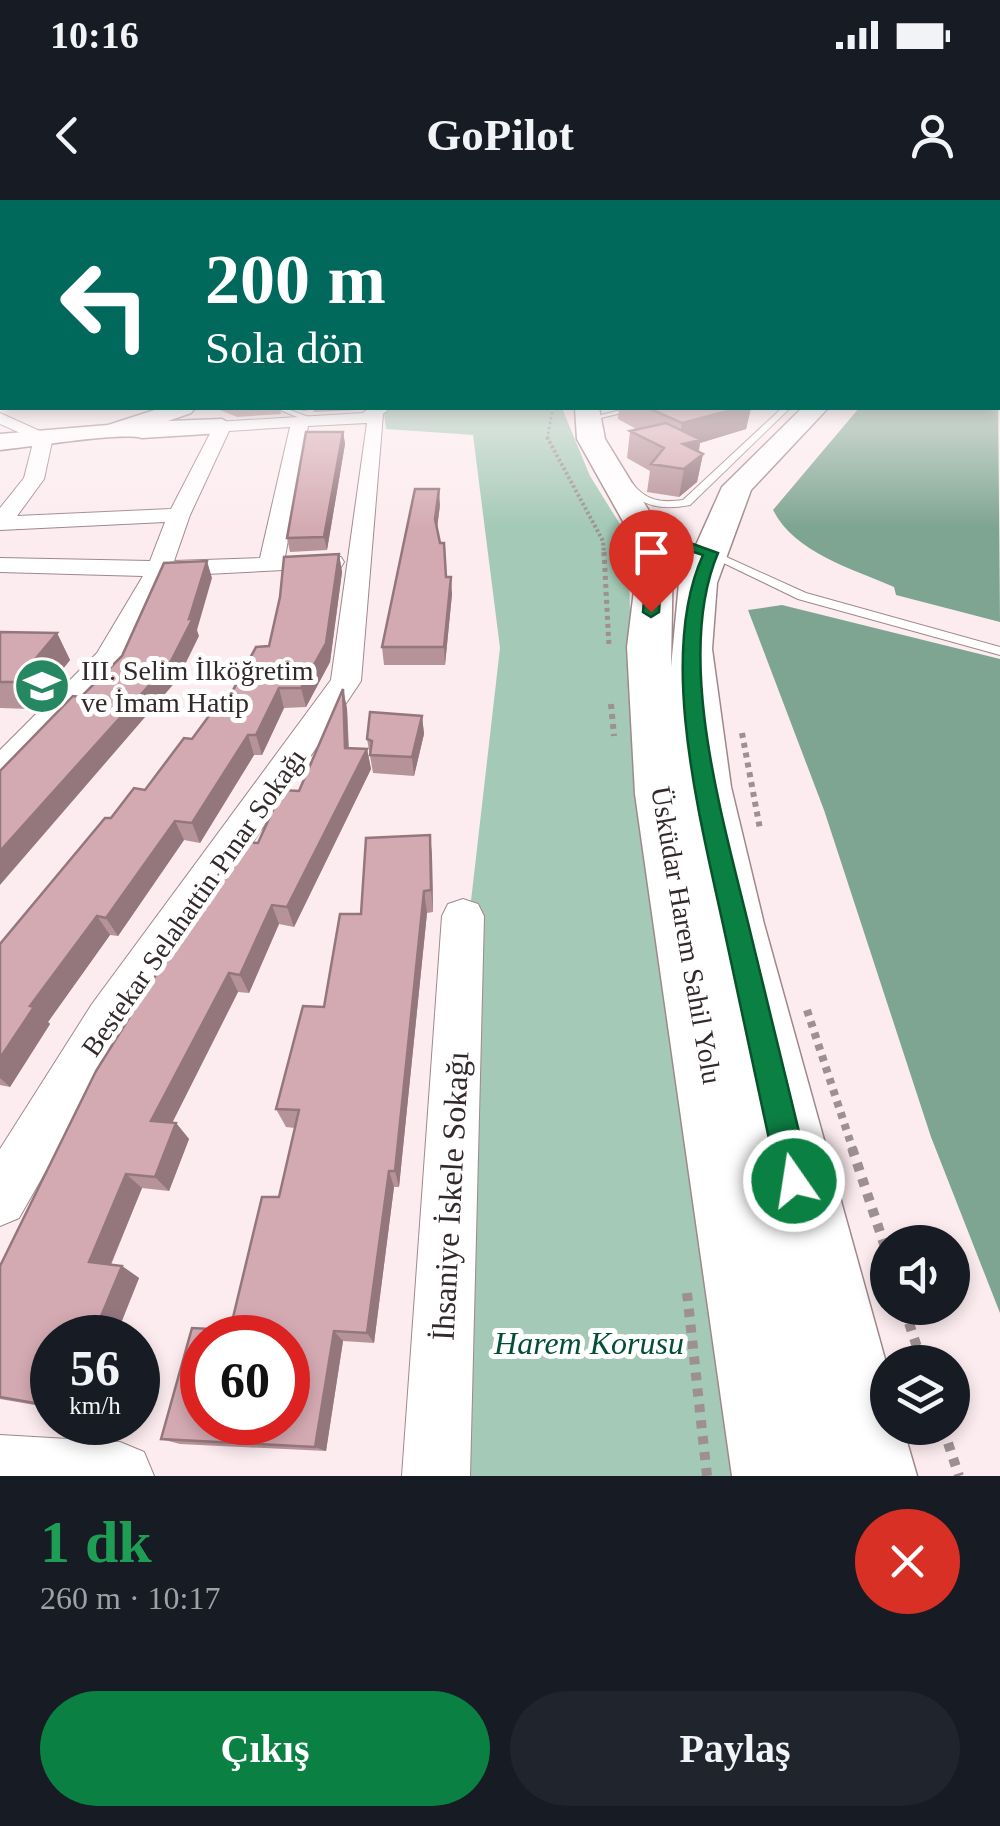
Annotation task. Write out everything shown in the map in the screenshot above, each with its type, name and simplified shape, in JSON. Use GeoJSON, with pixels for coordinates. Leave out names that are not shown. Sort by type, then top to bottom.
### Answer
{"type":"FeatureCollection","features":[{"type":"Feature","properties":{"kind":"main road"},"geometry":{"type":"LineString","coordinates":[[596,410],[590,439],[680,530]]}},
{"type":"Feature","properties":{"kind":"main road","name":"Üsküdar Harem Sahil Yolu"},"geometry":{"type":"LineString","coordinates":[[782,1476],[661,794],[648,647],[680,530],[738,487],[814,410]]}},
{"type":"Feature","properties":{"kind":"main road","name":"Üsküdar Harem Sahil Yolu"},"geometry":{"type":"LineString","coordinates":[[680,530],[698,583],[691,649],[705,787],[738,943],[867,1476]]}},
{"type":"Feature","properties":{"kind":"street"},"geometry":{"type":"LineString","coordinates":[[111,432],[178,410]]}},
{"type":"Feature","properties":{"kind":"street"},"geometry":{"type":"LineString","coordinates":[[188,410],[222,426]]}},
{"type":"Feature","properties":{"kind":"street"},"geometry":{"type":"LineString","coordinates":[[0,442],[307,421],[371,411]]}},
{"type":"Feature","properties":{"kind":"street","name":"Bestekar Selahattin Pınar Sokağı"},"geometry":{"type":"LineString","coordinates":[[0,1199],[108,1019],[346,681],[371,411]]}},
{"type":"Feature","properties":{"kind":"street"},"geometry":{"type":"LineString","coordinates":[[0,418],[44,437]]}},
{"type":"Feature","properties":{"kind":"street"},"geometry":{"type":"LineString","coordinates":[[271,565],[307,421]]}},
{"type":"Feature","properties":{"kind":"street"},"geometry":{"type":"LineString","coordinates":[[0,769],[58,714],[108,656],[159,569],[179,516],[222,426]]}},
{"type":"Feature","properties":{"kind":"street"},"geometry":{"type":"LineString","coordinates":[[0,524],[34,479],[44,437]]}},
{"type":"Feature","properties":{"kind":"street"},"geometry":{"type":"LineString","coordinates":[[0,524],[179,516]]}},
{"type":"Feature","properties":{"kind":"street"},"geometry":{"type":"LineString","coordinates":[[0,565],[159,569],[360,560]]}},
{"type":"Feature","properties":{"kind":"street","name":"İhsaniye İskele Sokağı"},"geometry":{"type":"LineString","coordinates":[[436,1476],[463,916]]}},
{"type":"Feature","properties":{"kind":"street"},"geometry":{"type":"LineString","coordinates":[[0,1470],[120,1476]]}},
{"type":"Feature","properties":{"kind":"lane"},"geometry":{"type":"LineString","coordinates":[[283,410],[307,421]]}},
{"type":"Feature","properties":{"kind":"lane"},"geometry":{"type":"LineString","coordinates":[[596,410],[603,445],[635,495],[658,505],[673,505],[692,498],[784,410]]}},
{"type":"Feature","properties":{"kind":"lane"},"geometry":{"type":"LineString","coordinates":[[680,530],[802,596],[1000,651]]}},
{"type":"Feature","properties":{"kind":"path"},"geometry":{"type":"LineString","coordinates":[[739,716],[763,843]]}},
{"type":"Feature","properties":{"kind":"path"},"geometry":{"type":"LineString","coordinates":[[805,1003],[878,1225]]}},
{"type":"Feature","properties":{"kind":"path"},"geometry":{"type":"LineString","coordinates":[[949,1445],[959,1476]]}},
{"type":"Feature","properties":{"kind":"green space","name":"Harem Korusu"},"geometry":{"type":"Polygon","coordinates":[[[563,410],[590,476],[628,537],[631,648],[737,1476],[453,1476],[471,901],[500,648],[473,435],[386,429],[384,413],[563,410]]]}},
{"type":"Feature","properties":{"kind":"shaded area"},"geometry":{"type":"Polygon","coordinates":[[[857,410],[998,410],[1000,622],[896,595],[894,587],[843,566],[795,538],[773,510],[857,410]]]}},
{"type":"Feature","properties":{"kind":"shaded area"},"geometry":{"type":"Polygon","coordinates":[[[782,605],[1000,659],[1000,1313],[970,1236],[970,1225],[966,1225],[931,1137],[824,810],[748,610],[782,605]]]}},
{"type":"Feature","properties":{"kind":"building"},"geometry":{"type":"Polygon","coordinates":[[[653,410],[731,410],[682,423],[653,410]]]}},
{"type":"Feature","properties":{"kind":"building"},"geometry":{"type":"Polygon","coordinates":[[[666,423],[701,440],[683,444],[703,454],[684,469],[651,464],[664,448],[630,431],[666,423]]]}},
{"type":"Feature","properties":{"kind":"building"},"geometry":{"type":"Polygon","coordinates":[[[306,432],[343,432],[324,537],[287,538],[306,432]]]}},
{"type":"Feature","properties":{"kind":"building"},"geometry":{"type":"Polygon","coordinates":[[[415,489],[439,489],[435,519],[440,543],[444,543],[446,577],[451,577],[444,647],[382,647],[415,489]]]}},
{"type":"Feature","properties":{"kind":"building"},"geometry":{"type":"Polygon","coordinates":[[[339,554],[326,643],[301,688],[279,688],[256,735],[248,735],[192,823],[175,821],[106,918],[97,916],[30,1006],[34,1007],[0,1058],[0,944],[105,818],[111,818],[134,788],[145,790],[184,738],[192,739],[217,705],[225,705],[256,647],[269,646],[284,557],[339,554]]]}},
{"type":"Feature","properties":{"kind":"building"},"geometry":{"type":"Polygon","coordinates":[[[207,561],[189,619],[193,618],[171,661],[0,851],[0,771],[73,696],[81,697],[122,656],[164,563],[207,561]]]}},
{"type":"Feature","properties":{"kind":"building"},"geometry":{"type":"Polygon","coordinates":[[[0,632],[57,633],[16,682],[0,682],[0,632]]]}},
{"type":"Feature","properties":{"kind":"building"},"geometry":{"type":"Polygon","coordinates":[[[343,689],[345,748],[367,749],[287,907],[272,905],[240,975],[229,973],[151,1121],[176,1123],[155,1177],[126,1174],[89,1262],[122,1266],[102,1315],[30,1315],[30,1402],[0,1397],[0,1266],[96,1071],[239,842],[258,843],[282,790],[299,791],[343,689]]]}},
{"type":"Feature","properties":{"kind":"building"},"geometry":{"type":"Polygon","coordinates":[[[370,712],[422,716],[412,757],[370,755],[370,712]]]}},
{"type":"Feature","properties":{"kind":"building"},"geometry":{"type":"Polygon","coordinates":[[[430,835],[431,890],[424,891],[395,1171],[389,1171],[367,1333],[334,1331],[315,1447],[276,1445],[310,1445],[310,1315],[234,1315],[262,1197],[279,1197],[299,1110],[276,1109],[303,1006],[324,1007],[340,914],[361,914],[366,838],[430,835]]]}},
{"type":"Feature","properties":{"kind":"building"},"geometry":{"type":"Polygon","coordinates":[[[180,1371],[180,1440],[161,1439],[180,1371]]]}},
{"type":"Feature","properties":{"kind":"place","name":"III. Selim İlköğretim ve İmam Hatip"},"geometry":{"type":"Point","coordinates":[42,686]}},
{"type":"Feature","properties":{"kind":"route"},"geometry":{"type":"LineString","coordinates":[[651,612],[656,550],[662,545],[679,543],[711,553],[698,583],[691,649],[705,787],[794,1181]]}}]}
